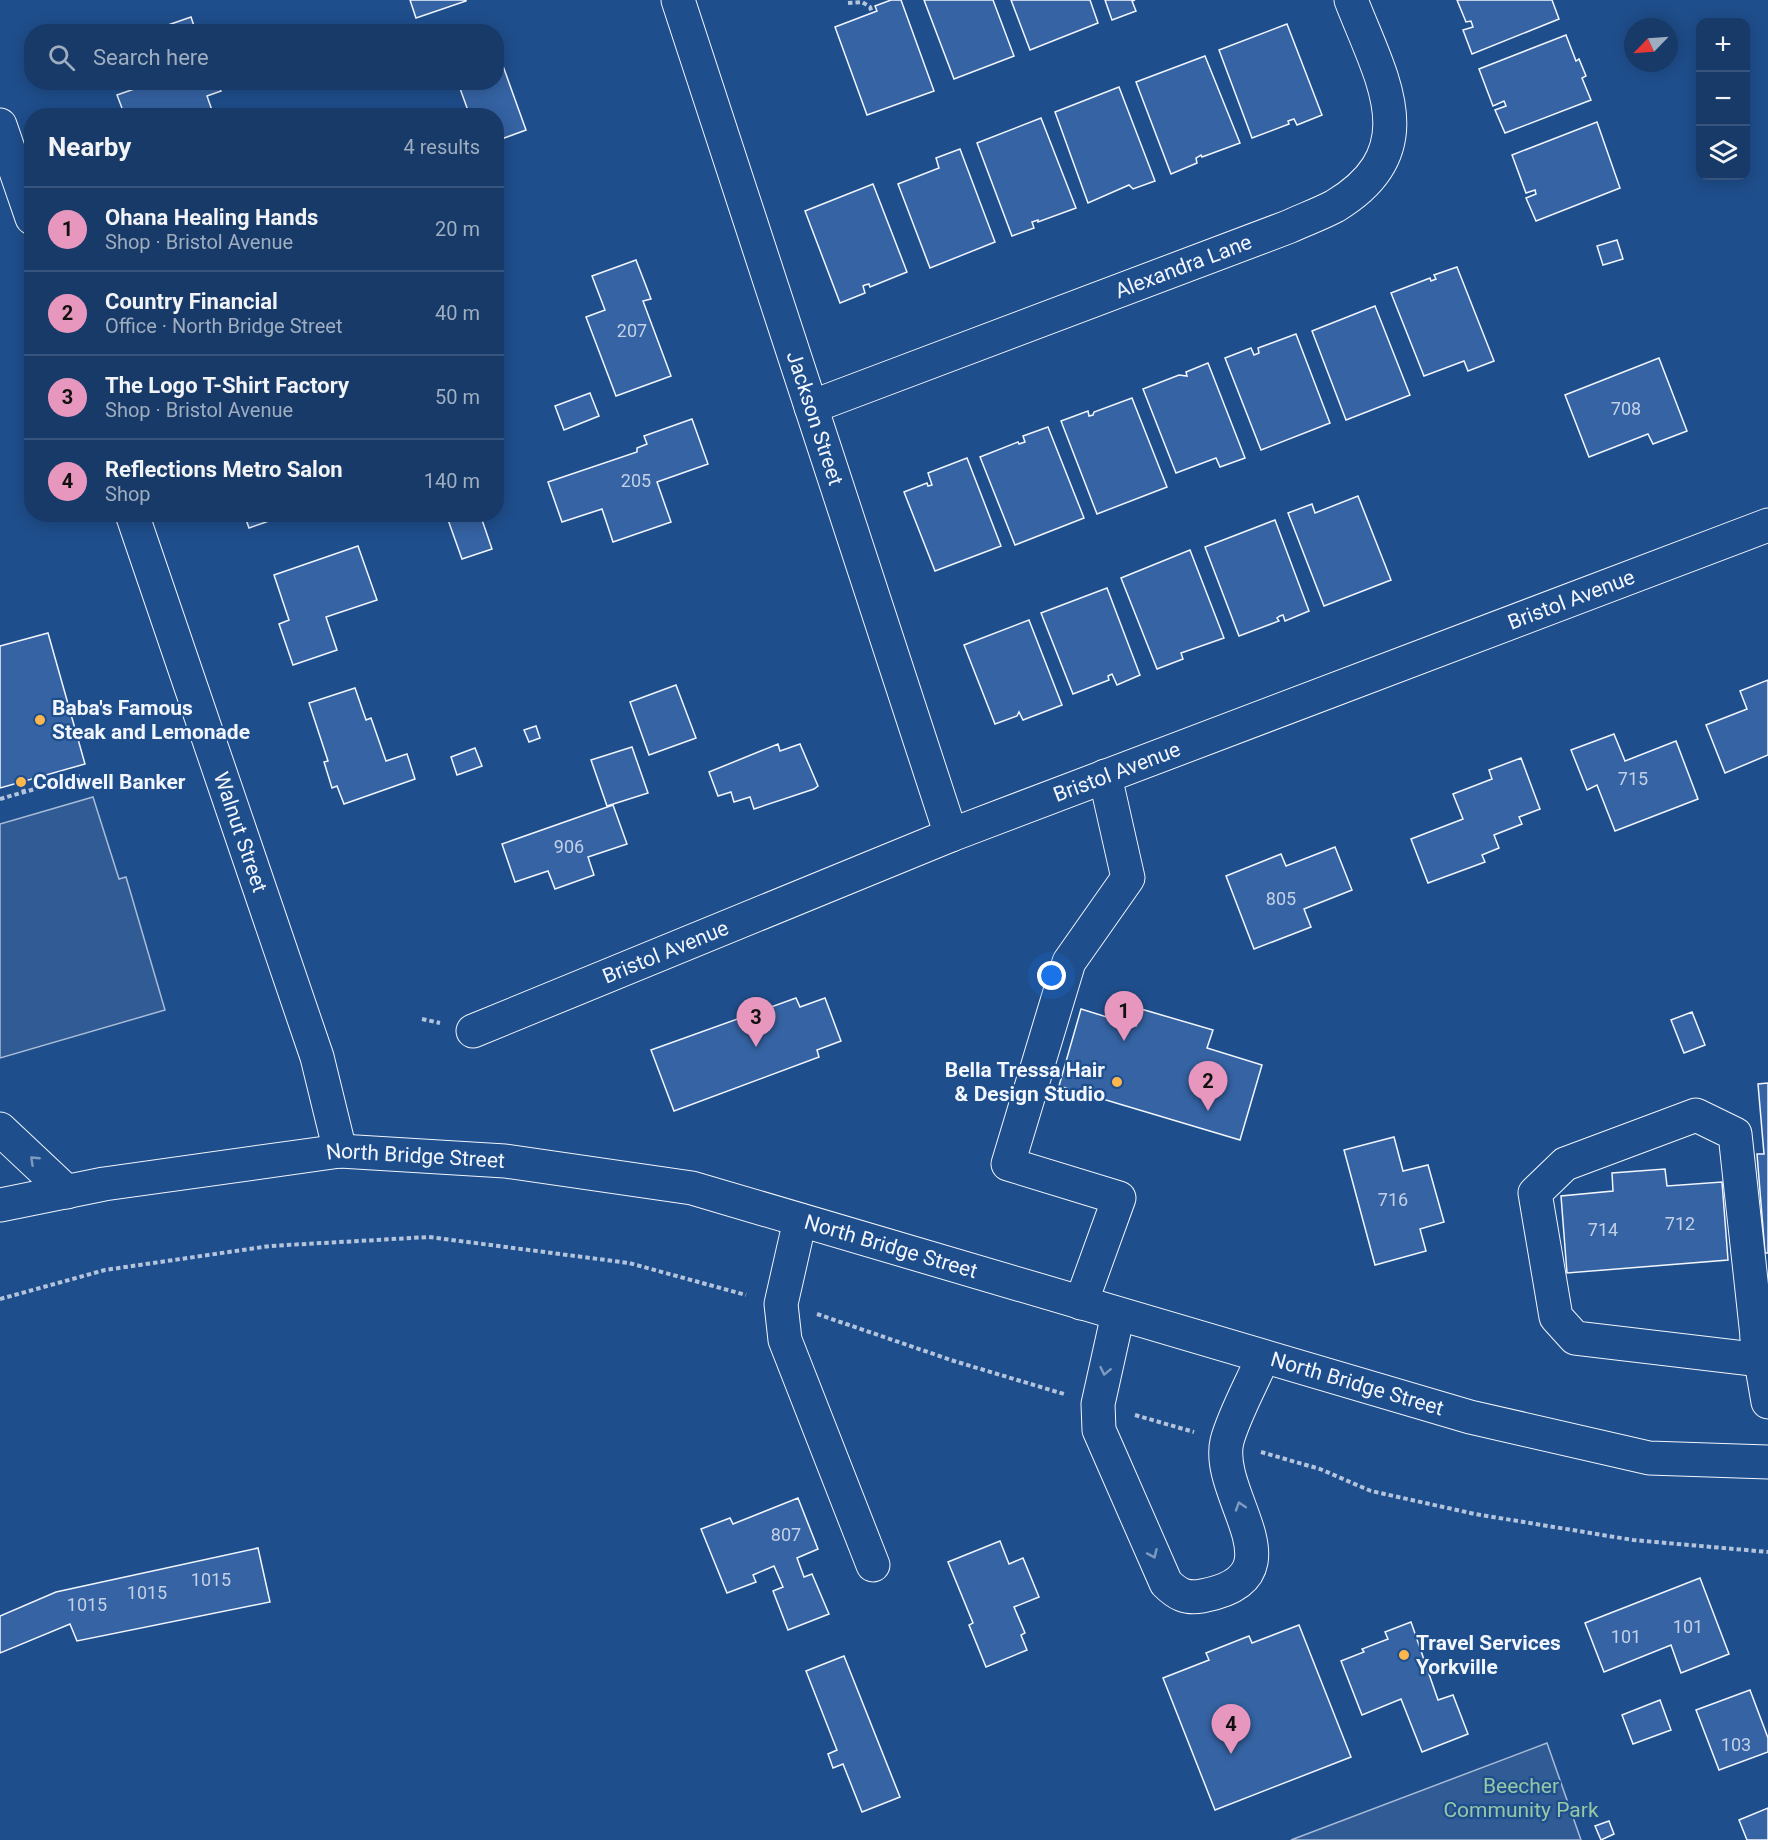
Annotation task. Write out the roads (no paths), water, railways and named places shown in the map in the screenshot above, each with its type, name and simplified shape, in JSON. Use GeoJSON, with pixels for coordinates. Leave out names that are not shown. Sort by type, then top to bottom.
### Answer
{"type":"FeatureCollection","features":[{"type":"Feature","properties":{"kind":"main road","name":"Jackson Street"},"geometry":{"type":"LineString","coordinates":[[678,0],[951,835]]}},
{"type":"Feature","properties":{"kind":"main road","name":"Alexandra Lane"},"geometry":{"type":"LineString","coordinates":[[811,407],[1288,226],[1333,207],[1354,193],[1385,155],[1391,116],[1381,78],[1351,0]]}},
{"type":"Feature","properties":{"kind":"main road"},"geometry":{"type":"LineString","coordinates":[[0,125],[24,195]]}},
{"type":"Feature","properties":{"kind":"main road","name":"Walnut Street"},"geometry":{"type":"LineString","coordinates":[[135,522],[317,1057],[340,1151]]}},
{"type":"Feature","properties":{"kind":"main road","name":"Bristol Avenue"},"geometry":{"type":"LineString","coordinates":[[473,1030],[951,835],[1768,525]]}},
{"type":"Feature","properties":{"kind":"main road"},"geometry":{"type":"LineString","coordinates":[[1081,1303],[1119,1198],[1008,1164],[1069,962],[1128,878],[1105,776]]}},
{"type":"Feature","properties":{"kind":"main road"},"geometry":{"type":"LineString","coordinates":[[1762,1344],[1575,1338],[1556,1317],[1536,1193],[1565,1164],[1696,1115],[1735,1134],[1762,1344],[1768,1402]]}},
{"type":"Feature","properties":{"kind":"main road"},"geometry":{"type":"LineString","coordinates":[[0,1129],[67,1192]]}},
{"type":"Feature","properties":{"kind":"main road","name":"North Bridge Street"},"geometry":{"type":"LineString","coordinates":[[0,1205],[104,1184],[340,1151],[505,1161],[680,1186],[1470,1417],[1649,1458],[1768,1462]]}},
{"type":"Feature","properties":{"kind":"main road"},"geometry":{"type":"LineString","coordinates":[[800,1220],[781,1304],[785,1340],[873,1564]]}},
{"type":"Feature","properties":{"kind":"main road"},"geometry":{"type":"LineString","coordinates":[[1118,1314],[1098,1404],[1099,1430],[1166,1583],[1178,1595],[1198,1597],[1221,1592],[1241,1580],[1251,1565],[1252,1544],[1227,1467],[1227,1442],[1263,1357]]}},
{"type":"Feature","properties":{"kind":"place","name":"Baba's Famous Steak and Lemonade"},"geometry":{"type":"Point","coordinates":[40,720]}},
{"type":"Feature","properties":{"kind":"place","name":"Coldwell Banker"},"geometry":{"type":"Point","coordinates":[21,782]}},
{"type":"Feature","properties":{"kind":"place","name":"Ohana Healing Hands"},"geometry":{"type":"Point","coordinates":[1124,1041]}},
{"type":"Feature","properties":{"kind":"place","name":"The Logo T-Shirt Factory"},"geometry":{"type":"Point","coordinates":[756,1047]}},
{"type":"Feature","properties":{"kind":"place","name":"Bella Tressa Hair & Design Studio"},"geometry":{"type":"Point","coordinates":[1117,1082]}},
{"type":"Feature","properties":{"kind":"place","name":"Country Financial"},"geometry":{"type":"Point","coordinates":[1208,1111]}},
{"type":"Feature","properties":{"kind":"place","name":"Travel Services Yorkville"},"geometry":{"type":"Point","coordinates":[1404,1655]}},
{"type":"Feature","properties":{"kind":"place","name":"Reflections Metro Salon"},"geometry":{"type":"Point","coordinates":[1231,1754]}},
{"type":"Feature","properties":{"kind":"park label","name":"Beecher Community Park"},"geometry":{"type":"Point","coordinates":[1521,1798]}}]}
